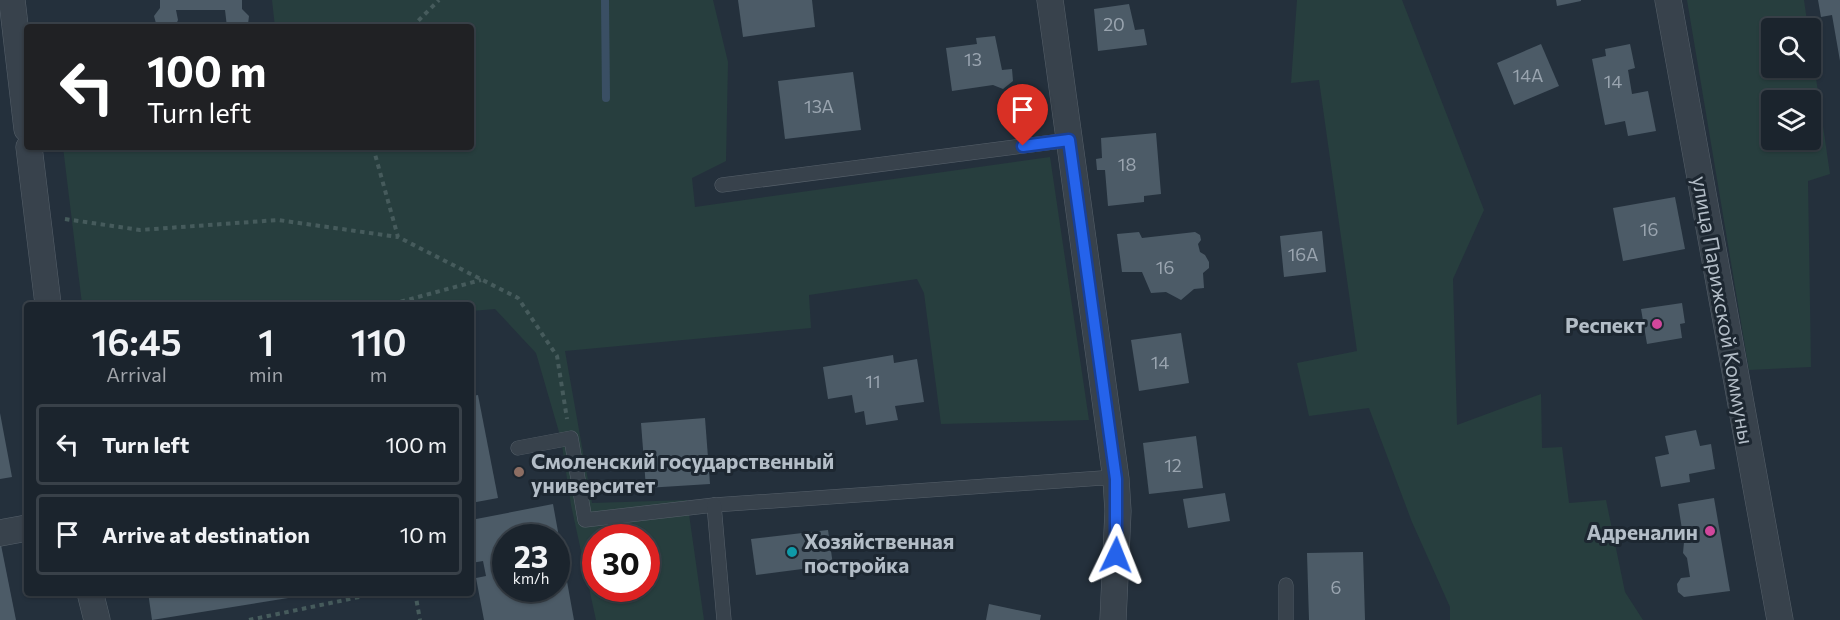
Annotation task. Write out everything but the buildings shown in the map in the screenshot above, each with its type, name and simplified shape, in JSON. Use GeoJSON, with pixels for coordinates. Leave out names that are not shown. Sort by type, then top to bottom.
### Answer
{"type":"FeatureCollection","features":[{"type":"Feature","properties":{"kind":"street"},"geometry":{"type":"LineString","coordinates":[[1050,0],[1116,479],[1113,620]]}},
{"type":"Feature","properties":{"kind":"street","name":"улица Парижской Коммуны"},"geometry":{"type":"LineString","coordinates":[[1668,0],[1780,620]]}},
{"type":"Feature","properties":{"kind":"street"},"geometry":{"type":"LineString","coordinates":[[8,8],[24,110]]}},
{"type":"Feature","properties":{"kind":"street"},"geometry":{"type":"LineString","coordinates":[[29,150],[48,302]]}},
{"type":"Feature","properties":{"kind":"street"},"geometry":{"type":"LineString","coordinates":[[0,533],[24,529]]}},
{"type":"Feature","properties":{"kind":"street"},"geometry":{"type":"LineString","coordinates":[[91,596],[97,620]]}},
{"type":"Feature","properties":{"kind":"lane"},"geometry":{"type":"LineString","coordinates":[[722,185],[1069,140]]}},
{"type":"Feature","properties":{"kind":"lane"},"geometry":{"type":"LineString","coordinates":[[519,448],[570,438],[585,520],[714,505],[1102,478],[1116,479]]}},
{"type":"Feature","properties":{"kind":"lane"},"geometry":{"type":"LineString","coordinates":[[714,505],[724,620]]}},
{"type":"Feature","properties":{"kind":"lane"},"geometry":{"type":"LineString","coordinates":[[1286,585],[1286,620]]}},
{"type":"Feature","properties":{"kind":"path"},"geometry":{"type":"LineString","coordinates":[[415,24],[439,0]]}},
{"type":"Feature","properties":{"kind":"path"},"geometry":{"type":"LineString","coordinates":[[375,150],[398,237]]}},
{"type":"Feature","properties":{"kind":"path"},"geometry":{"type":"LineString","coordinates":[[37,215],[140,230],[278,220],[398,237],[518,298],[557,356],[570,438]]}},
{"type":"Feature","properties":{"kind":"path"},"geometry":{"type":"LineString","coordinates":[[400,302],[483,280]]}},
{"type":"Feature","properties":{"kind":"path"},"geometry":{"type":"LineString","coordinates":[[249,620],[364,596]]}},
{"type":"Feature","properties":{"kind":"path"},"geometry":{"type":"LineString","coordinates":[[416,596],[420,620]]}},
{"type":"Feature","properties":{"kind":"green space"},"geometry":{"type":"Polygon","coordinates":[[[272,0],[713,0],[728,62],[726,161],[692,178],[695,207],[1050,157],[1089,420],[941,424],[924,293],[917,279],[809,295],[811,328],[565,351],[592,503],[687,500],[704,620],[596,620],[592,602],[660,602],[660,524],[582,524],[582,556],[571,505],[561,439],[536,353],[495,309],[474,311],[474,302],[82,302],[63,150],[474,150],[474,24],[275,24],[272,0]]]}},
{"type":"Feature","properties":{"kind":"green space"},"geometry":{"type":"Polygon","coordinates":[[[1297,0],[1402,0],[1484,210],[1453,279],[1457,425],[1541,394],[1542,448],[1562,447],[1569,503],[1606,500],[1625,592],[1643,620],[1450,620],[1450,607],[1412,522],[1369,408],[1309,416],[1297,363],[1357,351],[1319,80],[1291,83],[1297,0]]]}},
{"type":"Feature","properties":{"kind":"green space"},"geometry":{"type":"Polygon","coordinates":[[[1687,0],[1804,0],[1807,18],[1761,18],[1761,78],[1816,78],[1818,90],[1761,90],[1761,150],[1821,150],[1821,112],[1830,174],[1808,181],[1811,367],[1749,370],[1687,0]]]}},
{"type":"Feature","properties":{"kind":"waterway"},"geometry":{"type":"LineString","coordinates":[[605,0],[606,98]]}},
{"type":"Feature","properties":{"kind":"place","name":"Респект"},"geometry":{"type":"Point","coordinates":[1657,324]}},
{"type":"Feature","properties":{"kind":"place","name":"Смоленский государственный университет"},"geometry":{"type":"Point","coordinates":[519,472]}},
{"type":"Feature","properties":{"kind":"place","name":"Адреналин"},"geometry":{"type":"Point","coordinates":[1710,531]}},
{"type":"Feature","properties":{"kind":"place","name":"Хозяйственная постройка"},"geometry":{"type":"Point","coordinates":[792,552]}},
{"type":"Feature","properties":{"kind":"route"},"geometry":{"type":"LineString","coordinates":[[1023,146],[1069,140],[1116,479],[1118,511],[1116,555]]}}]}
